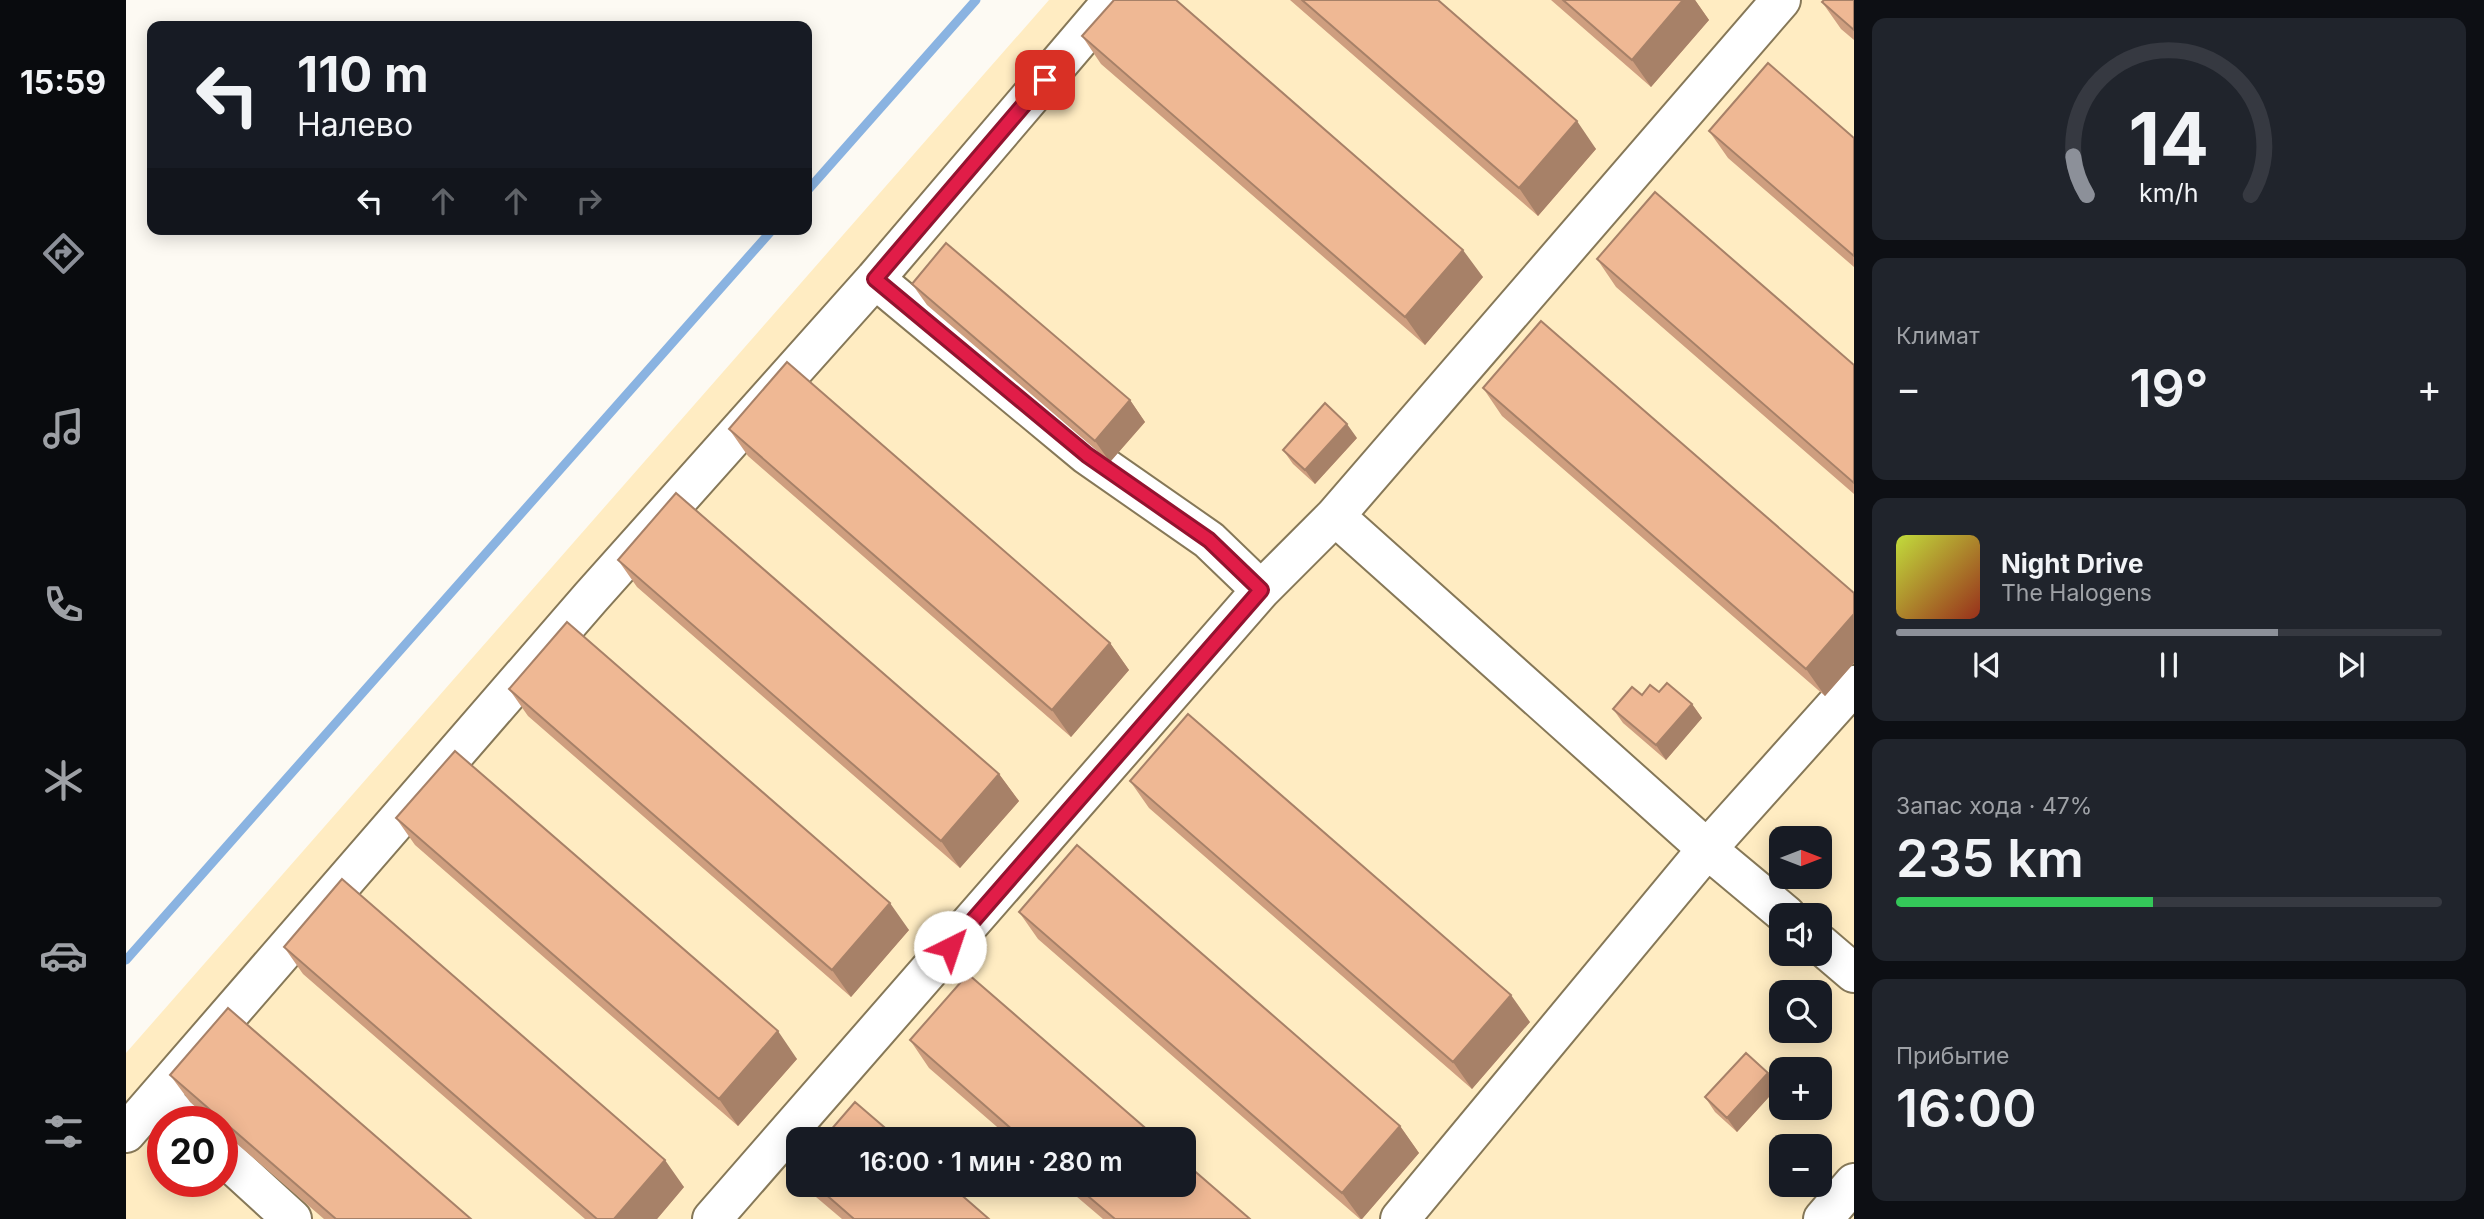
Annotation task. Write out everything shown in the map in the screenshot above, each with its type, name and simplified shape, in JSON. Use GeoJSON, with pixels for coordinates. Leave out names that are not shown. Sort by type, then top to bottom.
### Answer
{"type":"FeatureCollection","features":[{"type":"Feature","properties":{"kind":"lane"},"geometry":{"type":"LineString","coordinates":[[175,1106],[591,597],[875,279],[1114,0]]}},
{"type":"Feature","properties":{"kind":"lane"},"geometry":{"type":"LineString","coordinates":[[712,1219],[1261,590],[1335,516],[1781,0]]}},
{"type":"Feature","properties":{"kind":"lane"},"geometry":{"type":"LineString","coordinates":[[875,279],[1087,455],[1209,540],[1261,590]]}},
{"type":"Feature","properties":{"kind":"lane"},"geometry":{"type":"LineString","coordinates":[[1335,516],[1707,849],[1772,903]]}},
{"type":"Feature","properties":{"kind":"lane"},"geometry":{"type":"LineString","coordinates":[[1400,1219],[1707,849],[1854,685]]}},
{"type":"Feature","properties":{"kind":"lane"},"geometry":{"type":"LineString","coordinates":[[1832,954],[1854,973]]}},
{"type":"Feature","properties":{"kind":"lane"},"geometry":{"type":"LineString","coordinates":[[126,1133],[147,1122]]}},
{"type":"Feature","properties":{"kind":"lane"},"geometry":{"type":"LineString","coordinates":[[238,1170],[292,1219]]}},
{"type":"Feature","properties":{"kind":"lane"},"geometry":{"type":"LineString","coordinates":[[1823,1219],[1854,1184]]}},
{"type":"Feature","properties":{"kind":"shaded area"},"geometry":{"type":"Polygon","coordinates":[[[1049,0],[1854,0],[1854,1219],[126,1219],[126,1053],[1049,0]]]}},
{"type":"Feature","properties":{"kind":"building"},"geometry":{"type":"Polygon","coordinates":[[[1114,0],[1176,0],[1463,250],[1405,317],[1082,36],[1114,0]]]}},
{"type":"Feature","properties":{"kind":"building"},"geometry":{"type":"Polygon","coordinates":[[[1302,0],[1438,0],[1577,121],[1519,188],[1302,0]]]}},
{"type":"Feature","properties":{"kind":"building"},"geometry":{"type":"Polygon","coordinates":[[[1563,0],[1683,0],[1632,60],[1563,0]]]}},
{"type":"Feature","properties":{"kind":"building"},"geometry":{"type":"Polygon","coordinates":[[[1854,0],[1854,30],[1822,2],[1854,0]]]}},
{"type":"Feature","properties":{"kind":"building"},"geometry":{"type":"Polygon","coordinates":[[[1768,63],[1854,138],[1854,256],[1709,131],[1768,63]]]}},
{"type":"Feature","properties":{"kind":"building"},"geometry":{"type":"Polygon","coordinates":[[[1655,192],[1854,365],[1854,483],[1597,259],[1655,192]]]}},
{"type":"Feature","properties":{"kind":"building"},"geometry":{"type":"Polygon","coordinates":[[[946,243],[1130,400],[1095,441],[912,284],[946,243]]]}},
{"type":"Feature","properties":{"kind":"building"},"geometry":{"type":"Polygon","coordinates":[[[1541,321],[1854,593],[1854,614],[1806,669],[1483,388],[1541,321]]]}},
{"type":"Feature","properties":{"kind":"building"},"geometry":{"type":"Polygon","coordinates":[[[787,362],[1110,643],[1052,710],[729,429],[787,362]]]}},
{"type":"Feature","properties":{"kind":"building"},"geometry":{"type":"Polygon","coordinates":[[[1325,403],[1347,424],[1305,470],[1283,450],[1325,403]]]}},
{"type":"Feature","properties":{"kind":"building"},"geometry":{"type":"Polygon","coordinates":[[[676,493],[999,774],[941,841],[618,560],[676,493]]]}},
{"type":"Feature","properties":{"kind":"building"},"geometry":{"type":"Polygon","coordinates":[[[567,622],[890,903],[832,970],[509,689],[567,622]]]}},
{"type":"Feature","properties":{"kind":"building"},"geometry":{"type":"Polygon","coordinates":[[[1667,683],[1692,704],[1656,745],[1613,709],[1632,687],[1642,695],[1650,685],[1659,692],[1667,683]]]}},
{"type":"Feature","properties":{"kind":"building"},"geometry":{"type":"Polygon","coordinates":[[[1188,714],[1511,995],[1453,1062],[1130,781],[1188,714]]]}},
{"type":"Feature","properties":{"kind":"building"},"geometry":{"type":"Polygon","coordinates":[[[455,751],[778,1031],[719,1099],[396,818],[455,751]]]}},
{"type":"Feature","properties":{"kind":"building"},"geometry":{"type":"Polygon","coordinates":[[[1077,845],[1400,1126],[1342,1193],[1019,912],[1077,845]]]}},
{"type":"Feature","properties":{"kind":"building"},"geometry":{"type":"Polygon","coordinates":[[[342,879],[665,1160],[614,1219],[597,1219],[284,947],[342,879]]]}},
{"type":"Feature","properties":{"kind":"building"},"geometry":{"type":"Polygon","coordinates":[[[968,974],[1144,1127],[1009,1127],[910,1040],[968,974]]]}},
{"type":"Feature","properties":{"kind":"building"},"geometry":{"type":"Polygon","coordinates":[[[228,1008],[471,1219],[336,1219],[238,1134],[238,1106],[206,1106],[170,1075],[228,1008]]]}},
{"type":"Feature","properties":{"kind":"building"},"geometry":{"type":"Polygon","coordinates":[[[1746,1053],[1768,1073],[1727,1118],[1705,1097],[1746,1053]]]}},
{"type":"Feature","properties":{"kind":"building"},"geometry":{"type":"Polygon","coordinates":[[[855,1102],[884,1127],[833,1127],[855,1102]]]}},
{"type":"Feature","properties":{"kind":"building"},"geometry":{"type":"Polygon","coordinates":[[[1196,1172],[1250,1219],[1115,1219],[1089,1197],[1196,1197],[1196,1172]]]}},
{"type":"Feature","properties":{"kind":"building"},"geometry":{"type":"Polygon","coordinates":[[[829,1197],[964,1197],[989,1219],[854,1219],[829,1197]]]}},
{"type":"Feature","properties":{"kind":"waterway"},"geometry":{"type":"LineString","coordinates":[[812,185],[976,0]]}},
{"type":"Feature","properties":{"kind":"waterway"},"geometry":{"type":"LineString","coordinates":[[126,960],[768,235]]}},
{"type":"Feature","properties":{"kind":"route"},"geometry":{"type":"LineString","coordinates":[[950,947],[1261,590],[1209,540],[1087,455],[875,279],[1045,80]]}}]}
